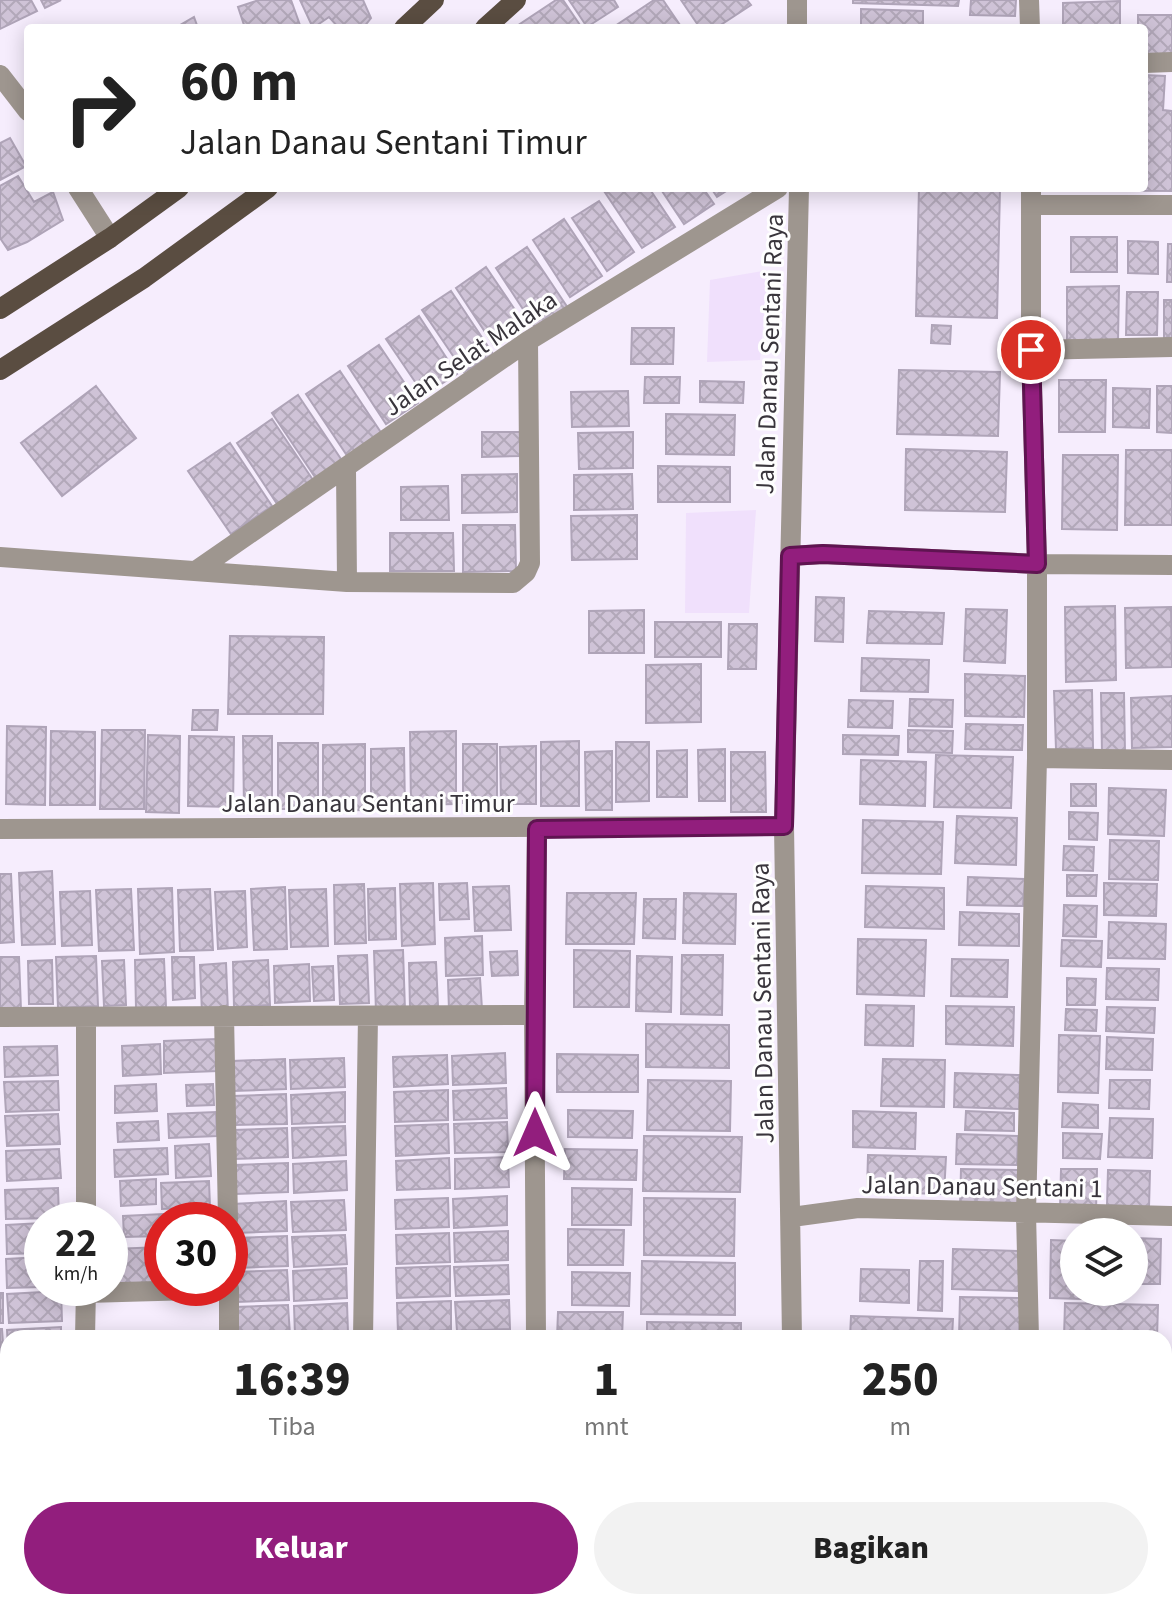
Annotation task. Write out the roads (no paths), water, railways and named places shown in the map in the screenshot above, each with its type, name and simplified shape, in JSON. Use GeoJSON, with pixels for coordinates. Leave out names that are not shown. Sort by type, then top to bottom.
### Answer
{"type":"FeatureCollection","features":[{"type":"Feature","properties":{"kind":"main road"},"geometry":{"type":"LineString","coordinates":[[489,24],[516,0]]}},
{"type":"Feature","properties":{"kind":"main road"},"geometry":{"type":"LineString","coordinates":[[407,24],[425,3]]}},
{"type":"Feature","properties":{"kind":"main road"},"geometry":{"type":"LineString","coordinates":[[0,309],[110,238],[173,192]]}},
{"type":"Feature","properties":{"kind":"main road"},"geometry":{"type":"LineString","coordinates":[[0,370],[144,278],[262,192]]}},
{"type":"Feature","properties":{"kind":"street"},"geometry":{"type":"LineString","coordinates":[[797,0],[797,24]]}},
{"type":"Feature","properties":{"kind":"street"},"geometry":{"type":"LineString","coordinates":[[1029,0],[1030,24]]}},
{"type":"Feature","properties":{"kind":"street"},"geometry":{"type":"LineString","coordinates":[[1148,63],[1172,62]]}},
{"type":"Feature","properties":{"kind":"street"},"geometry":{"type":"LineString","coordinates":[[0,75],[24,106]]}},
{"type":"Feature","properties":{"kind":"street"},"geometry":{"type":"LineString","coordinates":[[81,192],[110,238]]}},
{"type":"Feature","properties":{"kind":"street","name":"Jalan Selat Malaka"},"geometry":{"type":"LineString","coordinates":[[197,570],[528,341],[771,192]]}},
{"type":"Feature","properties":{"kind":"street","name":"Jalan Danau Sentani Raya"},"geometry":{"type":"LineString","coordinates":[[792,1330],[784,826],[799,192]]}},
{"type":"Feature","properties":{"kind":"street"},"geometry":{"type":"LineString","coordinates":[[1029,1330],[1026,1213],[1037,758],[1031,197],[1172,205]]}},
{"type":"Feature","properties":{"kind":"street"},"geometry":{"type":"LineString","coordinates":[[0,557],[347,582],[513,583],[526,572],[530,563],[528,341]]}},
{"type":"Feature","properties":{"kind":"street"},"geometry":{"type":"LineString","coordinates":[[1031,350],[1172,347]]}},
{"type":"Feature","properties":{"kind":"street"},"geometry":{"type":"LineString","coordinates":[[346,469],[347,582]]}},
{"type":"Feature","properties":{"kind":"street"},"geometry":{"type":"LineString","coordinates":[[790,556],[823,554],[1037,564],[1172,565]]}},
{"type":"Feature","properties":{"kind":"street"},"geometry":{"type":"LineString","coordinates":[[1037,758],[1172,760]]}},
{"type":"Feature","properties":{"kind":"street","name":"Jalan Danau Sentani Timur"},"geometry":{"type":"LineString","coordinates":[[0,829],[784,826]]}},
{"type":"Feature","properties":{"kind":"street"},"geometry":{"type":"LineString","coordinates":[[536,1330],[534,1015],[537,829]]}},
{"type":"Feature","properties":{"kind":"street"},"geometry":{"type":"LineString","coordinates":[[224,1015],[228,1202]]}},
{"type":"Feature","properties":{"kind":"street"},"geometry":{"type":"LineString","coordinates":[[0,1017],[534,1015]]}},
{"type":"Feature","properties":{"kind":"street"},"geometry":{"type":"LineString","coordinates":[[363,1330],[368,1016]]}},
{"type":"Feature","properties":{"kind":"street"},"geometry":{"type":"LineString","coordinates":[[86,1018],[86,1202]]}},
{"type":"Feature","properties":{"kind":"street","name":"Jalan Danau Sentani 1"},"geometry":{"type":"LineString","coordinates":[[792,1217],[858,1208],[1172,1216]]}},
{"type":"Feature","properties":{"kind":"street"},"geometry":{"type":"LineString","coordinates":[[85,1330],[86,1306]]}},
{"type":"Feature","properties":{"kind":"street"},"geometry":{"type":"LineString","coordinates":[[229,1306],[229,1330]]}}]}
